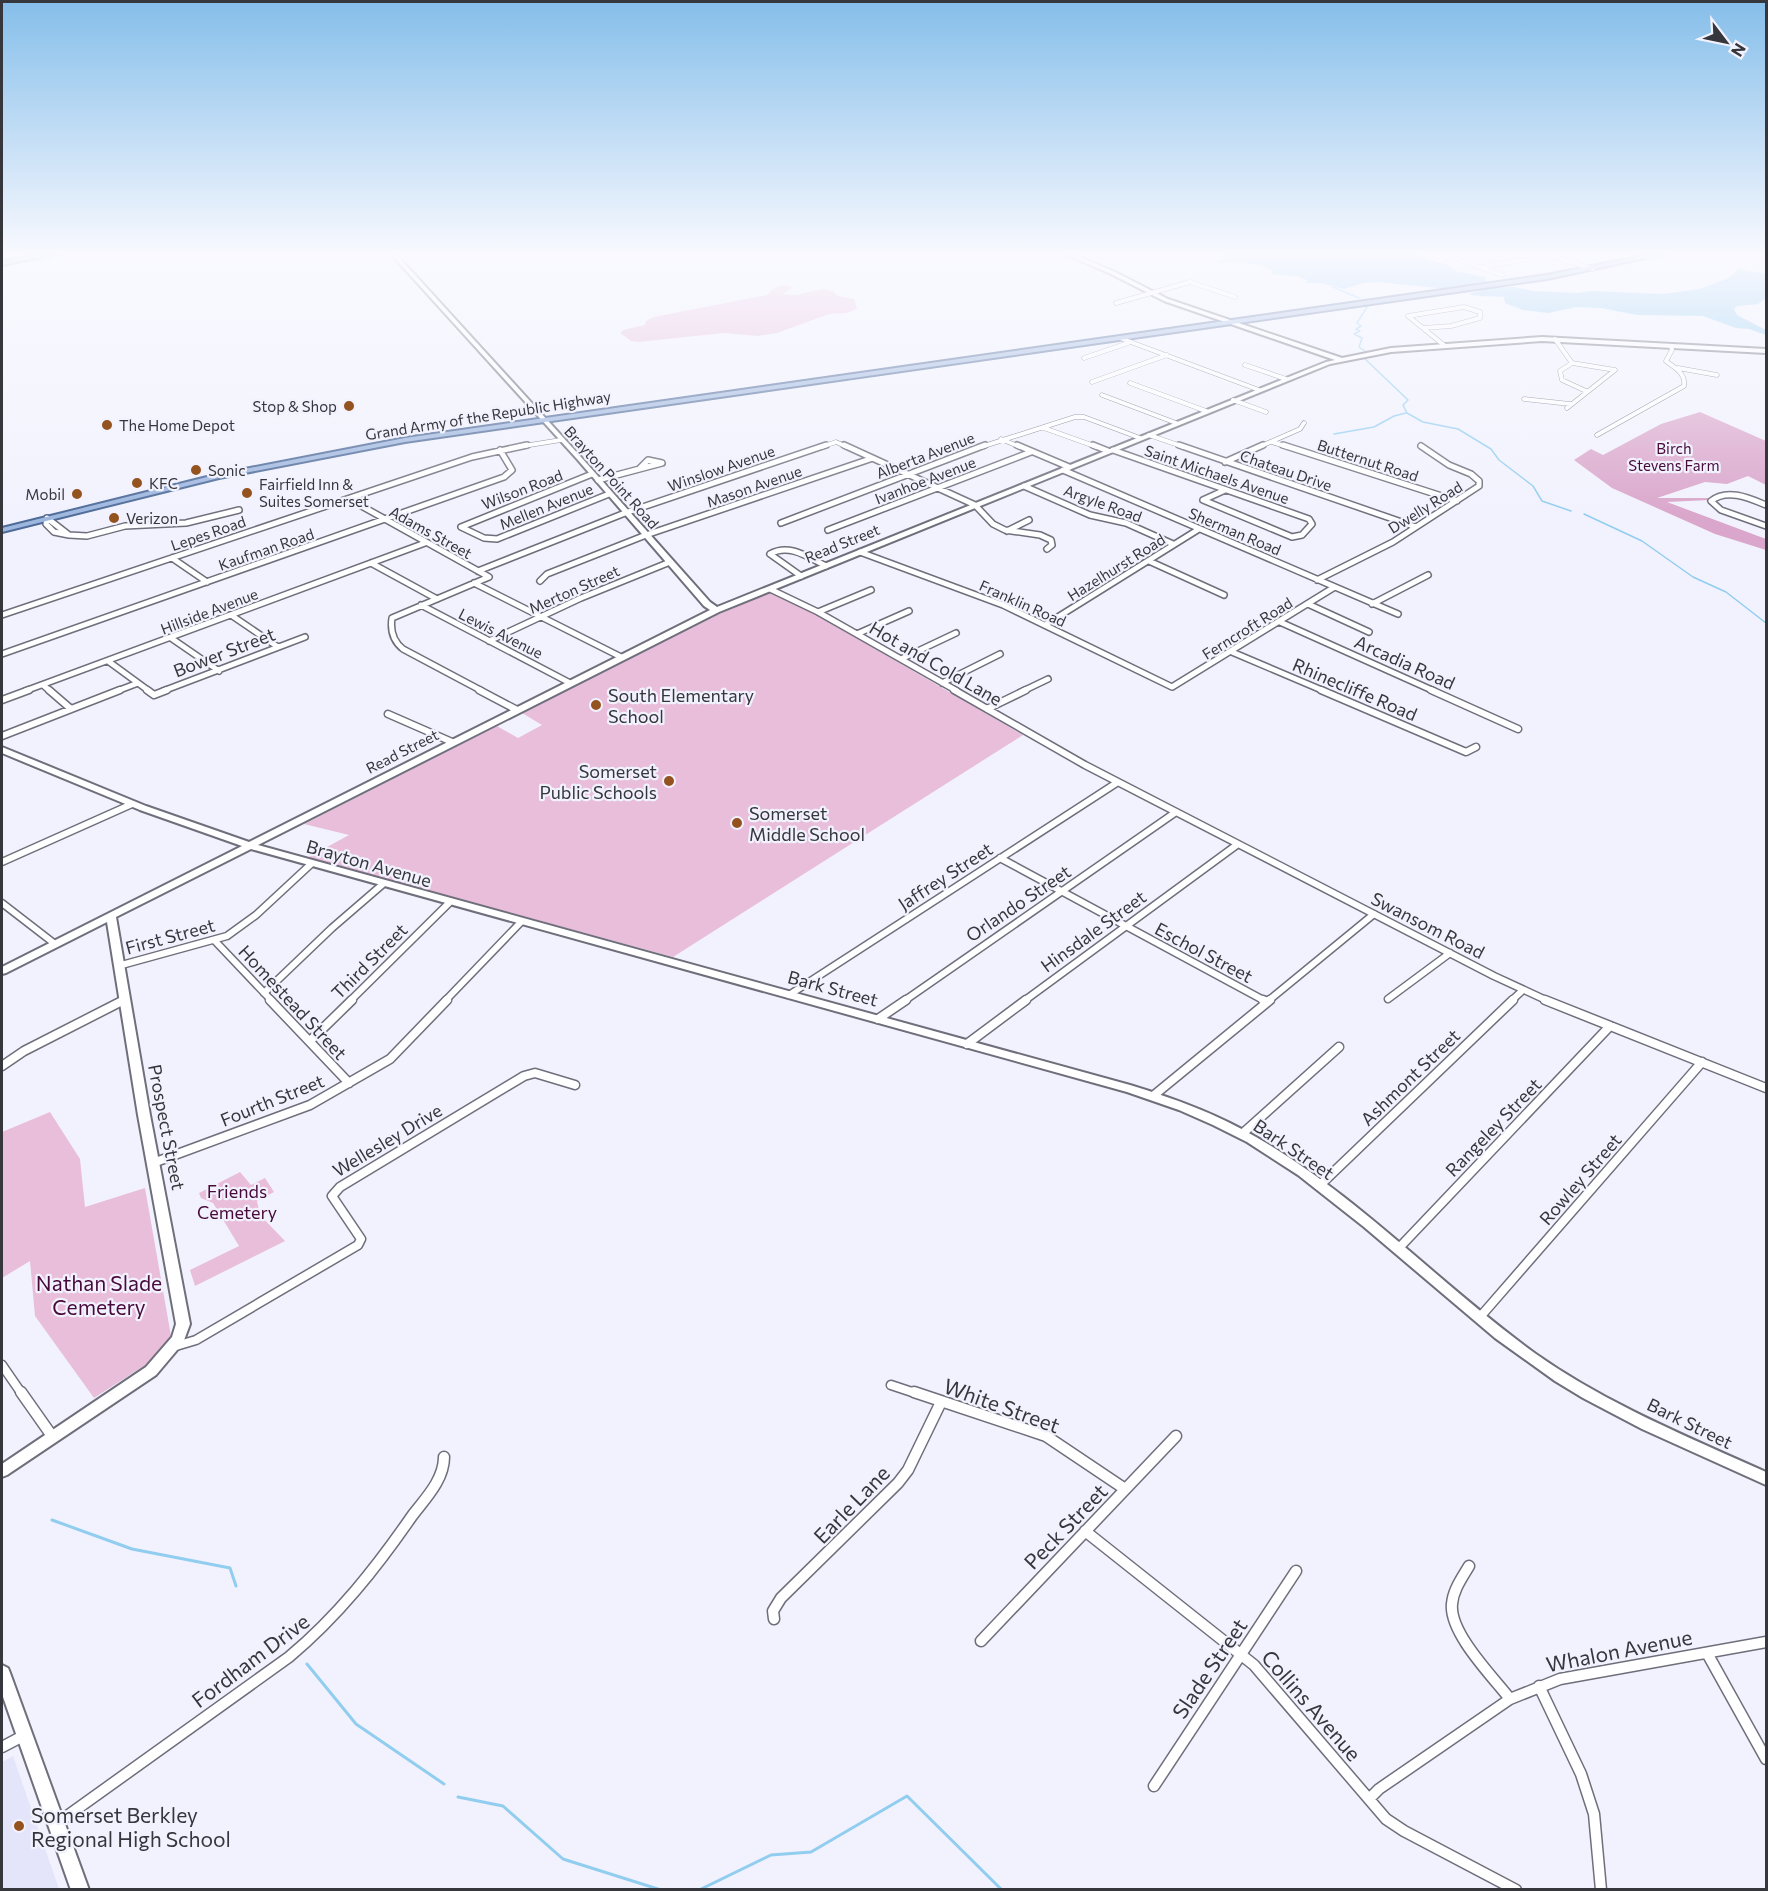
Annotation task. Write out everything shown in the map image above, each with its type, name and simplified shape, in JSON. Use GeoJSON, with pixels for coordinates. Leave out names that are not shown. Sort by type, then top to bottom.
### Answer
{"type":"FeatureCollection","features":[{"type":"Feature","properties":{"kind":"main road","name":"Brayton Point Road"},"geometry":{"type":"LineString","coordinates":[[472,341],[707,604],[716,610]]}},
{"type":"Feature","properties":{"kind":"main road","name":"Grand Army of the Republic Highway"},"geometry":{"type":"LineString","coordinates":[[2,530],[193,482],[311,457],[543,420],[1097,341]]}},
{"type":"Feature","properties":{"kind":"main road"},"geometry":{"type":"LineString","coordinates":[[1288,341],[1339,359]]}},
{"type":"Feature","properties":{"kind":"main road","name":"Read Street"},"geometry":{"type":"LineString","coordinates":[[2,971],[716,610],[1339,359],[1378,352],[1520,341]]}},
{"type":"Feature","properties":{"kind":"main road","name":"Read Street"},"geometry":{"type":"LineString","coordinates":[[1592,341],[1767,351]]}},
{"type":"Feature","properties":{"kind":"main road","name":"Brayton Avenue"},"geometry":{"type":"LineString","coordinates":[[3,752],[132,804],[248,846],[738,981]]}},
{"type":"Feature","properties":{"kind":"main road","name":"Prospect Street"},"geometry":{"type":"LineString","coordinates":[[2,1471],[137,1382],[161,1362],[173,1347],[183,1324],[111,916]]}},
{"type":"Feature","properties":{"kind":"main road","name":"Bark Street"},"geometry":{"type":"LineString","coordinates":[[738,981],[1153,1096],[1242,1134],[1269,1150],[1319,1186],[1480,1317],[1559,1377],[1621,1410],[1767,1479]]}},
{"type":"Feature","properties":{"kind":"main road"},"geometry":{"type":"LineString","coordinates":[[2,1673],[80,1890]]}},
{"type":"Feature","properties":{"kind":"street"},"geometry":{"type":"LineString","coordinates":[[1439,341],[1445,346]]}},
{"type":"Feature","properties":{"kind":"street"},"geometry":{"type":"LineString","coordinates":[[1524,399],[1569,406],[1615,370],[1572,363],[1556,341]]}},
{"type":"Feature","properties":{"kind":"street"},"geometry":{"type":"LineString","coordinates":[[1084,358],[1131,342],[1259,390]]}},
{"type":"Feature","properties":{"kind":"street"},"geometry":{"type":"LineString","coordinates":[[1597,435],[1683,388],[1686,382],[1682,375],[1666,361],[1672,351],[1671,346]]}},
{"type":"Feature","properties":{"kind":"street"},"geometry":{"type":"LineString","coordinates":[[1092,382],[1167,356]]}},
{"type":"Feature","properties":{"kind":"street"},"geometry":{"type":"LineString","coordinates":[[1572,363],[1561,370],[1562,380],[1586,391]]}},
{"type":"Feature","properties":{"kind":"street"},"geometry":{"type":"LineString","coordinates":[[1245,365],[1286,379]]}},
{"type":"Feature","properties":{"kind":"street"},"geometry":{"type":"LineString","coordinates":[[1674,368],[1714,374]]}},
{"type":"Feature","properties":{"kind":"street"},"geometry":{"type":"LineString","coordinates":[[1130,383],[1206,411]]}},
{"type":"Feature","properties":{"kind":"street"},"geometry":{"type":"LineString","coordinates":[[1102,395],[1176,423]]}},
{"type":"Feature","properties":{"kind":"street"},"geometry":{"type":"LineString","coordinates":[[1233,400],[1266,412]]}},
{"type":"Feature","properties":{"kind":"street","name":"Alberta Avenue"},"geometry":{"type":"LineString","coordinates":[[781,523],[1001,439],[1079,416],[1140,438]]}},
{"type":"Feature","properties":{"kind":"street"},"geometry":{"type":"LineString","coordinates":[[1225,462],[1300,429],[1304,423]]}},
{"type":"Feature","properties":{"kind":"street","name":"Saint Michaels Avenue"},"geometry":{"type":"LineString","coordinates":[[1044,428],[1225,490],[1312,521],[1302,535],[1296,538],[1203,500],[1225,490]]}},
{"type":"Feature","properties":{"kind":"street","name":"Chateau Drive"},"geometry":{"type":"LineString","coordinates":[[1149,435],[1416,526]]}},
{"type":"Feature","properties":{"kind":"street","name":"Sherman Road"},"geometry":{"type":"LineString","coordinates":[[1001,439],[1199,529],[1398,614]]}},
{"type":"Feature","properties":{"kind":"street","name":"Lepes Road"},"geometry":{"type":"LineString","coordinates":[[2,615],[463,460],[500,450],[561,440]]}},
{"type":"Feature","properties":{"kind":"street","name":"Butternut Road"},"geometry":{"type":"LineString","coordinates":[[1272,442],[1458,501]]}},
{"type":"Feature","properties":{"kind":"street","name":"Winslow Avenue"},"geometry":{"type":"LineString","coordinates":[[478,571],[625,513],[833,443],[839,443],[870,459]]}},
{"type":"Feature","properties":{"kind":"street","name":"Dwelly Road"},"geometry":{"type":"LineString","coordinates":[[1317,580],[1386,546],[1476,489],[1479,481],[1471,474],[1449,465],[1421,446]]}},
{"type":"Feature","properties":{"kind":"street","name":"Kaufman Road"},"geometry":{"type":"LineString","coordinates":[[2,654],[385,521],[508,475],[512,470],[500,450]]}},
{"type":"Feature","properties":{"kind":"street","name":"Ivanhoe Avenue"},"geometry":{"type":"LineString","coordinates":[[828,530],[1031,452]]}},
{"type":"Feature","properties":{"kind":"street"},"geometry":{"type":"LineString","coordinates":[[870,459],[939,487],[975,505],[993,524],[1007,531],[1051,540],[1052,545],[1047,549]]}},
{"type":"Feature","properties":{"kind":"street","name":"Mason Avenue"},"geometry":{"type":"LineString","coordinates":[[540,580],[547,574],[646,536],[870,459]]}},
{"type":"Feature","properties":{"kind":"street","name":"Wilson Road"},"geometry":{"type":"LineString","coordinates":[[492,540],[462,527],[595,477],[640,468]]}},
{"type":"Feature","properties":{"kind":"street","name":"Argyle Road"},"geometry":{"type":"LineString","coordinates":[[1024,486],[1090,514],[1126,523],[1173,544]]}},
{"type":"Feature","properties":{"kind":"street","name":"Mellen Avenue"},"geometry":{"type":"LineString","coordinates":[[492,540],[609,494]]}},
{"type":"Feature","properties":{"kind":"street"},"geometry":{"type":"LineString","coordinates":[[1767,505],[1733,495],[1720,495],[1712,500],[1712,504],[1719,509],[1767,525]]}},
{"type":"Feature","properties":{"kind":"street","name":"Adams Street"},"geometry":{"type":"LineString","coordinates":[[350,499],[385,521],[489,577],[474,584]]}},
{"type":"Feature","properties":{"kind":"street"},"geometry":{"type":"LineString","coordinates":[[47,518],[69,535],[87,536],[125,526],[186,522],[239,510]]}},
{"type":"Feature","properties":{"kind":"street"},"geometry":{"type":"LineString","coordinates":[[1759,523],[1767,519]]}},
{"type":"Feature","properties":{"kind":"street"},"geometry":{"type":"LineString","coordinates":[[1007,531],[1029,520]]}},
{"type":"Feature","properties":{"kind":"street","name":"Hazelhurst Road"},"geometry":{"type":"LineString","coordinates":[[1045,625],[1199,529]]}},
{"type":"Feature","properties":{"kind":"street","name":"Hillside Avenue"},"geometry":{"type":"LineString","coordinates":[[2,700],[425,543]]}},
{"type":"Feature","properties":{"kind":"street"},"geometry":{"type":"LineString","coordinates":[[801,576],[770,554],[778,549],[786,549],[826,566]]}},
{"type":"Feature","properties":{"kind":"street","name":"Franklin Road"},"geometry":{"type":"LineString","coordinates":[[860,552],[998,603],[1172,687]]}},
{"type":"Feature","properties":{"kind":"street"},"geometry":{"type":"LineString","coordinates":[[172,558],[207,582]]}},
{"type":"Feature","properties":{"kind":"street"},"geometry":{"type":"LineString","coordinates":[[1149,561],[1224,595]]}},
{"type":"Feature","properties":{"kind":"street","name":"Merton Street"},"geometry":{"type":"LineString","coordinates":[[489,641],[670,562]]}},
{"type":"Feature","properties":{"kind":"street"},"geometry":{"type":"LineString","coordinates":[[371,563],[437,599]]}},
{"type":"Feature","properties":{"kind":"street"},"geometry":{"type":"LineString","coordinates":[[1372,604],[1428,574]]}},
{"type":"Feature","properties":{"kind":"street"},"geometry":{"type":"LineString","coordinates":[[517,710],[403,649],[392,635],[392,618],[474,584],[621,657]]}},
{"type":"Feature","properties":{"kind":"street","name":"Ferncroft Road"},"geometry":{"type":"LineString","coordinates":[[1172,687],[1334,588]]}},
{"type":"Feature","properties":{"kind":"street","name":"Hot and Cold Lane"},"geometry":{"type":"LineString","coordinates":[[770,589],[818,612],[1085,765]]}},
{"type":"Feature","properties":{"kind":"street"},"geometry":{"type":"LineString","coordinates":[[818,612],[872,590]]}},
{"type":"Feature","properties":{"kind":"street"},"geometry":{"type":"LineString","coordinates":[[1308,604],[1369,632]]}},
{"type":"Feature","properties":{"kind":"street","name":"Lewis Avenue"},"geometry":{"type":"LineString","coordinates":[[421,605],[570,682]]}},
{"type":"Feature","properties":{"kind":"street"},"geometry":{"type":"LineString","coordinates":[[857,634],[909,611]]}},
{"type":"Feature","properties":{"kind":"street"},"geometry":{"type":"LineString","coordinates":[[231,615],[278,647]]}},
{"type":"Feature","properties":{"kind":"street","name":"Arcadia Road"},"geometry":{"type":"LineString","coordinates":[[1280,622],[1518,729]]}},
{"type":"Feature","properties":{"kind":"street"},"geometry":{"type":"LineString","coordinates":[[901,659],[956,633]]}},
{"type":"Feature","properties":{"kind":"street","name":"Bower Street"},"geometry":{"type":"LineString","coordinates":[[138,683],[154,695],[305,637]]}},
{"type":"Feature","properties":{"kind":"street"},"geometry":{"type":"LineString","coordinates":[[171,638],[219,671]]}},
{"type":"Feature","properties":{"kind":"street","name":"Rhinecliffe Road"},"geometry":{"type":"LineString","coordinates":[[1232,652],[1466,752],[1476,747]]}},
{"type":"Feature","properties":{"kind":"street"},"geometry":{"type":"LineString","coordinates":[[942,683],[1000,654]]}},
{"type":"Feature","properties":{"kind":"street"},"geometry":{"type":"LineString","coordinates":[[108,661],[138,683]]}},
{"type":"Feature","properties":{"kind":"street"},"geometry":{"type":"LineString","coordinates":[[987,709],[1048,679]]}},
{"type":"Feature","properties":{"kind":"street"},"geometry":{"type":"LineString","coordinates":[[2,736],[138,683]]}},
{"type":"Feature","properties":{"kind":"street"},"geometry":{"type":"LineString","coordinates":[[43,685],[71,709]]}},
{"type":"Feature","properties":{"kind":"street"},"geometry":{"type":"LineString","coordinates":[[388,714],[452,742]]}},
{"type":"Feature","properties":{"kind":"street","name":"Swansom Road"},"geometry":{"type":"LineString","coordinates":[[1085,765],[1523,990],[1767,1088]]}},
{"type":"Feature","properties":{"kind":"street","name":"Jaffrey Street"},"geometry":{"type":"LineString","coordinates":[[789,995],[1118,782]]}},
{"type":"Feature","properties":{"kind":"street"},"geometry":{"type":"LineString","coordinates":[[2,862],[132,804]]}},
{"type":"Feature","properties":{"kind":"street","name":"Orlando Street"},"geometry":{"type":"LineString","coordinates":[[878,1019],[1176,812]]}},
{"type":"Feature","properties":{"kind":"street","name":"Hinsdale Street"},"geometry":{"type":"LineString","coordinates":[[967,1044],[1052,979],[1127,927],[1238,844]]}},
{"type":"Feature","properties":{"kind":"street","name":"Eschol Street"},"geometry":{"type":"LineString","coordinates":[[1000,858],[1267,1002]]}},
{"type":"Feature","properties":{"kind":"street","name":"First Street"},"geometry":{"type":"LineString","coordinates":[[118,966],[215,941],[246,924],[311,864]]}},
{"type":"Feature","properties":{"kind":"street"},"geometry":{"type":"LineString","coordinates":[[264,993],[332,928],[383,884]]}},
{"type":"Feature","properties":{"kind":"street"},"geometry":{"type":"LineString","coordinates":[[2,903],[55,944]]}},
{"type":"Feature","properties":{"kind":"street","name":"Third Street"},"geometry":{"type":"LineString","coordinates":[[310,1041],[449,903]]}},
{"type":"Feature","properties":{"kind":"street"},"geometry":{"type":"LineString","coordinates":[[1153,1096],[1374,914]]}},
{"type":"Feature","properties":{"kind":"street","name":"Fourth Street"},"geometry":{"type":"LineString","coordinates":[[153,1163],[310,1105],[398,1053],[520,922]]}},
{"type":"Feature","properties":{"kind":"street","name":"Homestead Street"},"geometry":{"type":"LineString","coordinates":[[215,941],[349,1083]]}},
{"type":"Feature","properties":{"kind":"street"},"geometry":{"type":"LineString","coordinates":[[1388,999],[1450,953]]}},
{"type":"Feature","properties":{"kind":"street","name":"Ashmont Street"},"geometry":{"type":"LineString","coordinates":[[1319,1186],[1523,990]]}},
{"type":"Feature","properties":{"kind":"street"},"geometry":{"type":"LineString","coordinates":[[2,1066],[24,1051],[124,1000]]}},
{"type":"Feature","properties":{"kind":"street","name":"Rangeley Street"},"geometry":{"type":"LineString","coordinates":[[1398,1249],[1610,1026]]}},
{"type":"Feature","properties":{"kind":"street"},"geometry":{"type":"LineString","coordinates":[[1242,1134],[1340,1047]]}},
{"type":"Feature","properties":{"kind":"street","name":"Rowley Street"},"geometry":{"type":"LineString","coordinates":[[1480,1317],[1702,1062]]}},
{"type":"Feature","properties":{"kind":"street","name":"Wellesley Drive"},"geometry":{"type":"LineString","coordinates":[[173,1347],[196,1340],[358,1245],[361,1239],[332,1196],[340,1187],[524,1076],[536,1073],[575,1085]]}},
{"type":"Feature","properties":{"kind":"street"},"geometry":{"type":"LineString","coordinates":[[2,1365],[52,1436]]}},
{"type":"Feature","properties":{"kind":"street","name":"White Street"},"geometry":{"type":"LineString","coordinates":[[891,1385],[1046,1436],[1125,1489]]}},
{"type":"Feature","properties":{"kind":"street","name":"Earle Lane"},"geometry":{"type":"LineString","coordinates":[[774,1619],[773,1611],[781,1598],[898,1484],[908,1470],[941,1402]]}},
{"type":"Feature","properties":{"kind":"street","name":"Peck Street"},"geometry":{"type":"LineString","coordinates":[[981,1641],[1176,1436]]}},
{"type":"Feature","properties":{"kind":"street","name":"Fordham Drive"},"geometry":{"type":"LineString","coordinates":[[56,1824],[289,1657],[316,1635],[367,1578],[437,1482],[444,1467],[444,1457]]}},
{"type":"Feature","properties":{"kind":"street","name":"Collins Avenue"},"geometry":{"type":"LineString","coordinates":[[1085,1531],[1254,1665],[1386,1818],[1404,1831],[1516,1890]]}},
{"type":"Feature","properties":{"kind":"street"},"geometry":{"type":"LineString","coordinates":[[1469,1566],[1451,1608],[1455,1623],[1475,1654],[1510,1699]]}},
{"type":"Feature","properties":{"kind":"street","name":"Slade Street"},"geometry":{"type":"LineString","coordinates":[[1154,1786],[1296,1571]]}},
{"type":"Feature","properties":{"kind":"street","name":"Whalon Avenue"},"geometry":{"type":"LineString","coordinates":[[1369,1799],[1379,1789],[1510,1699],[1539,1686],[1560,1679],[1767,1642]]}},
{"type":"Feature","properties":{"kind":"street"},"geometry":{"type":"LineString","coordinates":[[1707,1653],[1767,1759]]}},
{"type":"Feature","properties":{"kind":"street"},"geometry":{"type":"LineString","coordinates":[[1539,1686],[1581,1774],[1594,1814],[1601,1890]]}},
{"type":"Feature","properties":{"kind":"street"},"geometry":{"type":"LineString","coordinates":[[2,1748],[23,1736]]}},
{"type":"Feature","properties":{"kind":"shaded area","name":"Somerset Berkley Regional High School"},"geometry":{"type":"Polygon","coordinates":[[[13,1756],[59,1889],[2,1890],[2,1762],[13,1756]]]}},
{"type":"Feature","properties":{"kind":"green space","name":"Birch Stevens Farm"},"geometry":{"type":"Polygon","coordinates":[[[1700,412],[1766,441],[1766,485],[1748,476],[1727,484],[1705,482],[1657,498],[1710,498],[1710,500],[1667,502],[1766,539],[1766,550],[1715,534],[1612,488],[1574,460],[1591,449],[1603,455],[1661,424],[1700,412]]]}},
{"type":"Feature","properties":{"kind":"green space","name":"Somerset Public Schools"},"geometry":{"type":"Polygon","coordinates":[[[770,592],[805,608],[1023,735],[673,957],[307,858],[349,835],[304,824],[497,726],[518,738],[542,725],[522,713],[720,613],[770,592]]]}},
{"type":"Feature","properties":{"kind":"green space","name":"Nathan Slade Cemetery"},"geometry":{"type":"Polygon","coordinates":[[[50,1112],[80,1159],[85,1207],[145,1188],[171,1336],[153,1360],[94,1398],[35,1316],[30,1261],[2,1278],[2,1132],[50,1112]]]}},
{"type":"Feature","properties":{"kind":"green space","name":"Friends Cemetery"},"geometry":{"type":"Polygon","coordinates":[[[240,1172],[251,1185],[265,1178],[274,1192],[257,1201],[260,1215],[285,1241],[195,1286],[190,1270],[239,1246],[213,1203],[201,1198],[199,1193],[240,1172]]]}},
{"type":"Feature","properties":{"kind":"waterway"},"geometry":{"type":"LineString","coordinates":[[1361,341],[1359,347],[1365,351]]}},
{"type":"Feature","properties":{"kind":"waterway"},"geometry":{"type":"LineString","coordinates":[[1363,357],[1408,400],[1403,405],[1407,413],[1423,422],[1458,429],[1491,449],[1499,460],[1533,486],[1542,501],[1571,511]]}},
{"type":"Feature","properties":{"kind":"waterway"},"geometry":{"type":"LineString","coordinates":[[1334,434],[1374,427],[1394,416],[1406,413]]}},
{"type":"Feature","properties":{"kind":"waterway"},"geometry":{"type":"LineString","coordinates":[[1584,514],[1642,541],[1693,577],[1726,592],[1766,623]]}},
{"type":"Feature","properties":{"kind":"waterway"},"geometry":{"type":"LineString","coordinates":[[52,1520],[132,1549],[230,1568],[236,1586]]}},
{"type":"Feature","properties":{"kind":"waterway"},"geometry":{"type":"LineString","coordinates":[[307,1664],[356,1724],[444,1784]]}},
{"type":"Feature","properties":{"kind":"waterway"},"geometry":{"type":"LineString","coordinates":[[699,1890],[771,1855],[811,1852],[907,1796],[1002,1890]]}},
{"type":"Feature","properties":{"kind":"waterway"},"geometry":{"type":"LineString","coordinates":[[458,1797],[503,1806],[563,1859],[661,1890]]}},
{"type":"Feature","properties":{"kind":"place","name":"Stop & Shop"},"geometry":{"type":"Point","coordinates":[349,406]}},
{"type":"Feature","properties":{"kind":"place","name":"The Home Depot"},"geometry":{"type":"Point","coordinates":[107,425]}},
{"type":"Feature","properties":{"kind":"place","name":"Sonic"},"geometry":{"type":"Point","coordinates":[196,470]}},
{"type":"Feature","properties":{"kind":"place","name":"KFC"},"geometry":{"type":"Point","coordinates":[137,483]}},
{"type":"Feature","properties":{"kind":"place","name":"Fairfield Inn & Suites Somerset"},"geometry":{"type":"Point","coordinates":[247,493]}},
{"type":"Feature","properties":{"kind":"place","name":"Mobil"},"geometry":{"type":"Point","coordinates":[77,494]}},
{"type":"Feature","properties":{"kind":"place","name":"Verizon"},"geometry":{"type":"Point","coordinates":[114,518]}},
{"type":"Feature","properties":{"kind":"place","name":"South Elementary School"},"geometry":{"type":"Point","coordinates":[596,705]}},
{"type":"Feature","properties":{"kind":"place","name":"Somerset Public Schools"},"geometry":{"type":"Point","coordinates":[669,781]}},
{"type":"Feature","properties":{"kind":"place","name":"Somerset Middle School"},"geometry":{"type":"Point","coordinates":[737,823]}},
{"type":"Feature","properties":{"kind":"place","name":"Somerset Berkley Regional High School"},"geometry":{"type":"Point","coordinates":[19,1826]}}]}
